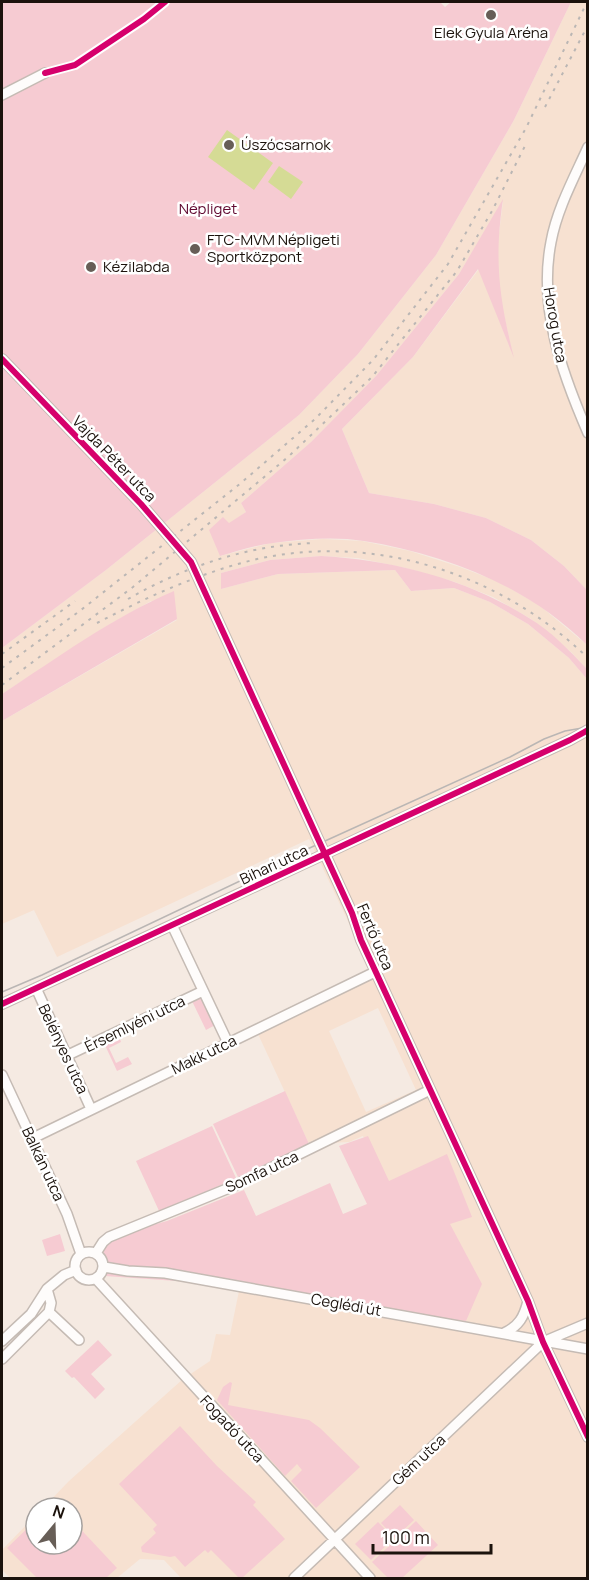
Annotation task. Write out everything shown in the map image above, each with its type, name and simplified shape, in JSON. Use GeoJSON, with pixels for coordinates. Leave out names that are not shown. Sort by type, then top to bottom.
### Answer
{"type":"FeatureCollection","features":[{"type":"Feature","properties":{"kind":"street"},"geometry":{"type":"LineString","coordinates":[[2,95],[45,73]]}},
{"type":"Feature","properties":{"kind":"street","name":"Horog utca"},"geometry":{"type":"LineString","coordinates":[[588,147],[567,194],[553,235],[547,267],[549,309],[555,343],[566,382],[588,433]]}},
{"type":"Feature","properties":{"kind":"street","name":"Vajda Péter utca"},"geometry":{"type":"LineString","coordinates":[[2,359],[162,526],[191,562],[201,582]]}},
{"type":"Feature","properties":{"kind":"street","name":"Fertő utca"},"geometry":{"type":"LineString","coordinates":[[201,582],[430,1090],[528,1301],[543,1342],[588,1437]]}},
{"type":"Feature","properties":{"kind":"street","name":"Bihari utca"},"geometry":{"type":"LineString","coordinates":[[2,1004],[325,855],[588,730]]}},
{"type":"Feature","properties":{"kind":"street"},"geometry":{"type":"LineString","coordinates":[[172,925],[228,1043]]}},
{"type":"Feature","properties":{"kind":"street","name":"Makk utca"},"geometry":{"type":"LineString","coordinates":[[31,1139],[376,971]]}},
{"type":"Feature","properties":{"kind":"street","name":"Belényes utca"},"geometry":{"type":"LineString","coordinates":[[36,988],[91,1109]]}},
{"type":"Feature","properties":{"kind":"street","name":"Érsemlyéni utca"},"geometry":{"type":"LineString","coordinates":[[66,1056],[203,991]]}},
{"type":"Feature","properties":{"kind":"street","name":"Balkán utca"},"geometry":{"type":"LineString","coordinates":[[2,1075],[67,1214],[81,1254]]}},
{"type":"Feature","properties":{"kind":"street","name":"Somfa utca"},"geometry":{"type":"LineString","coordinates":[[96,1253],[109,1237],[234,1186],[430,1090]]}},
{"type":"Feature","properties":{"kind":"street"},"geometry":{"type":"LineString","coordinates":[[96,1253],[102,1259],[104,1268],[96,1279],[85,1280],[76,1270],[76,1262],[81,1254],[96,1253]]}},
{"type":"Feature","properties":{"kind":"street","name":"Ceglédi út"},"geometry":{"type":"LineString","coordinates":[[104,1268],[165,1273],[588,1349]]}},
{"type":"Feature","properties":{"kind":"street"},"geometry":{"type":"LineString","coordinates":[[2,1341],[31,1314],[47,1289],[64,1275],[76,1270]]}},
{"type":"Feature","properties":{"kind":"street","name":"Fogadó utca"},"geometry":{"type":"LineString","coordinates":[[96,1279],[370,1578]]}},
{"type":"Feature","properties":{"kind":"street"},"geometry":{"type":"LineString","coordinates":[[2,1359],[49,1312],[51,1303],[47,1289]]}},
{"type":"Feature","properties":{"kind":"street"},"geometry":{"type":"LineString","coordinates":[[503,1334],[522,1319],[528,1301]]}},
{"type":"Feature","properties":{"kind":"street"},"geometry":{"type":"LineString","coordinates":[[49,1312],[79,1341]]}},
{"type":"Feature","properties":{"kind":"street"},"geometry":{"type":"LineString","coordinates":[[543,1342],[588,1323]]}},
{"type":"Feature","properties":{"kind":"street","name":"Gém utca"},"geometry":{"type":"LineString","coordinates":[[294,1578],[543,1342]]}},
{"type":"Feature","properties":{"kind":"shaded area"},"geometry":{"type":"Polygon","coordinates":[[[571,2],[587,2],[587,590],[564,566],[531,540],[486,518],[434,504],[369,493],[342,429],[413,357],[479,269],[512,352],[498,281],[497,250],[503,201],[459,274],[376,376],[311,442],[241,503],[246,512],[229,524],[220,556],[271,543],[323,539],[362,541],[410,551],[499,582],[539,605],[587,645],[587,669],[571,652],[531,619],[493,597],[455,582],[406,568],[358,558],[321,556],[270,560],[221,573],[221,589],[278,574],[395,570],[411,591],[454,588],[490,602],[528,624],[569,658],[587,679],[587,1578],[181,1578],[164,1560],[140,1559],[117,1578],[10,1578],[2,1570],[2,1550],[24,1527],[24,1556],[84,1556],[84,1496],[55,1496],[183,1379],[210,1361],[216,1334],[230,1335],[240,1286],[377,1209],[381,1177],[363,1136],[349,1142],[309,1144],[258,1034],[374,976],[309,839],[57,957],[34,910],[2,924],[2,721],[177,620],[151,601],[107,626],[2,694],[2,648],[106,570],[299,415],[358,354],[436,255],[514,120],[571,2]],[[378,1008],[329,1031],[366,1112],[416,1090],[378,1008]]]}},
{"type":"Feature","properties":{"kind":"shaded area"},"geometry":{"type":"Polygon","coordinates":[[[227,130],[273,163],[254,190],[208,157],[227,130]]]}},
{"type":"Feature","properties":{"kind":"shaded area"},"geometry":{"type":"Polygon","coordinates":[[[279,166],[303,182],[291,199],[268,182],[279,166]]]}},
{"type":"Feature","properties":{"kind":"green space","name":"FTC-MVM Népligeti Sportközpont"},"geometry":{"type":"Polygon","coordinates":[[[2,2],[440,2],[445,7],[451,2],[571,2],[514,120],[436,255],[358,354],[299,415],[106,570],[2,648],[2,2]]]}},
{"type":"Feature","properties":{"kind":"green space"},"geometry":{"type":"Polygon","coordinates":[[[503,199],[499,241],[499,279],[514,358],[478,269],[413,357],[342,429],[369,493],[434,504],[486,518],[531,540],[564,566],[587,590],[587,645],[564,624],[512,590],[455,564],[425,554],[353,539],[318,539],[266,544],[220,556],[209,530],[223,517],[229,523],[246,512],[241,503],[311,442],[376,376],[459,274],[503,199]]]}},
{"type":"Feature","properties":{"kind":"green space"},"geometry":{"type":"Polygon","coordinates":[[[321,556],[402,567],[455,582],[480,592],[505,604],[545,629],[587,669],[587,679],[569,658],[528,624],[490,602],[454,588],[411,591],[395,570],[278,574],[221,589],[221,573],[270,560],[321,556]]]}},
{"type":"Feature","properties":{"kind":"green space"},"geometry":{"type":"Polygon","coordinates":[[[174,591],[177,619],[2,721],[2,694],[107,626],[174,591]]]}},
{"type":"Feature","properties":{"kind":"green space"},"geometry":{"type":"Polygon","coordinates":[[[203,996],[217,1024],[206,1030],[192,1001],[203,996]]]}},
{"type":"Feature","properties":{"kind":"green space"},"geometry":{"type":"Polygon","coordinates":[[[119,1036],[121,1042],[109,1048],[116,1063],[128,1057],[132,1064],[117,1071],[104,1043],[119,1036]]]}},
{"type":"Feature","properties":{"kind":"green space"},"geometry":{"type":"Polygon","coordinates":[[[285,1091],[309,1144],[238,1177],[213,1124],[285,1091]]]}},
{"type":"Feature","properties":{"kind":"green space"},"geometry":{"type":"Polygon","coordinates":[[[212,1126],[236,1178],[160,1213],[136,1161],[212,1126]]]}},
{"type":"Feature","properties":{"kind":"green space"},"geometry":{"type":"Polygon","coordinates":[[[368,1136],[389,1181],[447,1154],[472,1217],[450,1224],[482,1284],[466,1321],[393,1314],[234,1285],[105,1276],[103,1243],[109,1237],[167,1221],[244,1190],[256,1216],[330,1183],[343,1214],[367,1204],[339,1146],[368,1136]]]}},
{"type":"Feature","properties":{"kind":"green space"},"geometry":{"type":"Polygon","coordinates":[[[60,1234],[65,1251],[47,1256],[42,1240],[60,1234]]]}},
{"type":"Feature","properties":{"kind":"green space"},"geometry":{"type":"Polygon","coordinates":[[[98,1340],[112,1355],[91,1374],[105,1389],[95,1399],[65,1371],[98,1340]]]}},
{"type":"Feature","properties":{"kind":"green space"},"geometry":{"type":"Polygon","coordinates":[[[232,1383],[228,1405],[309,1420],[360,1467],[316,1508],[291,1481],[302,1470],[297,1464],[285,1476],[217,1400],[223,1387],[232,1383]]]}},
{"type":"Feature","properties":{"kind":"green space"},"geometry":{"type":"Polygon","coordinates":[[[180,1426],[217,1466],[256,1502],[253,1505],[285,1539],[242,1578],[239,1578],[211,1550],[208,1553],[205,1550],[185,1567],[175,1556],[142,1552],[141,1547],[156,1533],[153,1529],[157,1525],[119,1484],[180,1426]]]}},
{"type":"Feature","properties":{"kind":"green space"},"geometry":{"type":"Polygon","coordinates":[[[400,1505],[414,1520],[395,1538],[381,1523],[400,1505]]]}},
{"type":"Feature","properties":{"kind":"green space"},"geometry":{"type":"Polygon","coordinates":[[[416,1521],[438,1545],[402,1578],[388,1578],[372,1562],[416,1521]]]}},
{"type":"Feature","properties":{"kind":"green space"},"geometry":{"type":"Polygon","coordinates":[[[378,1522],[394,1538],[371,1560],[355,1544],[378,1522]]]}},
{"type":"Feature","properties":{"kind":"green space"},"geometry":{"type":"Polygon","coordinates":[[[24,1532],[24,1556],[84,1556],[84,1533],[117,1568],[106,1578],[37,1578],[7,1548],[24,1532]]]}},
{"type":"Feature","properties":{"kind":"tram line"},"geometry":{"type":"LineString","coordinates":[[2,992],[510,757],[544,739],[565,731],[588,727]]}},
{"type":"Feature","properties":{"kind":"railway"},"geometry":{"type":"LineString","coordinates":[[2,668],[81,610],[241,483],[315,419],[373,360],[448,264],[526,128],[587,2]]}},
{"type":"Feature","properties":{"kind":"railway"},"geometry":{"type":"LineString","coordinates":[[545,107],[588,25]]}},
{"type":"Feature","properties":{"kind":"railway"},"geometry":{"type":"LineString","coordinates":[[2,685],[133,587],[288,457],[372,377],[457,271],[492,211],[527,142]]}},
{"type":"Feature","properties":{"kind":"railway"},"geometry":{"type":"LineString","coordinates":[[128,599],[172,577],[218,559],[266,548],[315,543]]}},
{"type":"Feature","properties":{"kind":"railway"},"geometry":{"type":"LineString","coordinates":[[97,623],[175,586],[236,564],[302,552],[347,552],[391,557],[434,567],[476,583],[516,603],[554,629],[588,658]]}},
{"type":"Feature","properties":{"kind":"railway"},"geometry":{"type":"LineString","coordinates":[[2,654],[75,601]]}},
{"type":"Feature","properties":{"kind":"cycle path"},"geometry":{"type":"LineString","coordinates":[[45,73],[75,65],[144,19],[165,2]]}},
{"type":"Feature","properties":{"kind":"cycle path"},"geometry":{"type":"LineString","coordinates":[[2,359],[141,504],[191,562],[588,1437]]}},
{"type":"Feature","properties":{"kind":"cycle path"},"geometry":{"type":"LineString","coordinates":[[2,1004],[588,730]]}},
{"type":"Feature","properties":{"kind":"place","name":"Elek Gyula Aréna"},"geometry":{"type":"Point","coordinates":[491,15]}},
{"type":"Feature","properties":{"kind":"place","name":"Úszócsarnok"},"geometry":{"type":"Point","coordinates":[229,145]}},
{"type":"Feature","properties":{"kind":"place","name":"FTC-MVM Népligeti Sportközpont"},"geometry":{"type":"Point","coordinates":[195,249]}},
{"type":"Feature","properties":{"kind":"place","name":"Kézilabda"},"geometry":{"type":"Point","coordinates":[91,267]}},
{"type":"Feature","properties":{"kind":"park label","name":"Népliget"},"geometry":{"type":"Point","coordinates":[208,209]}}]}
